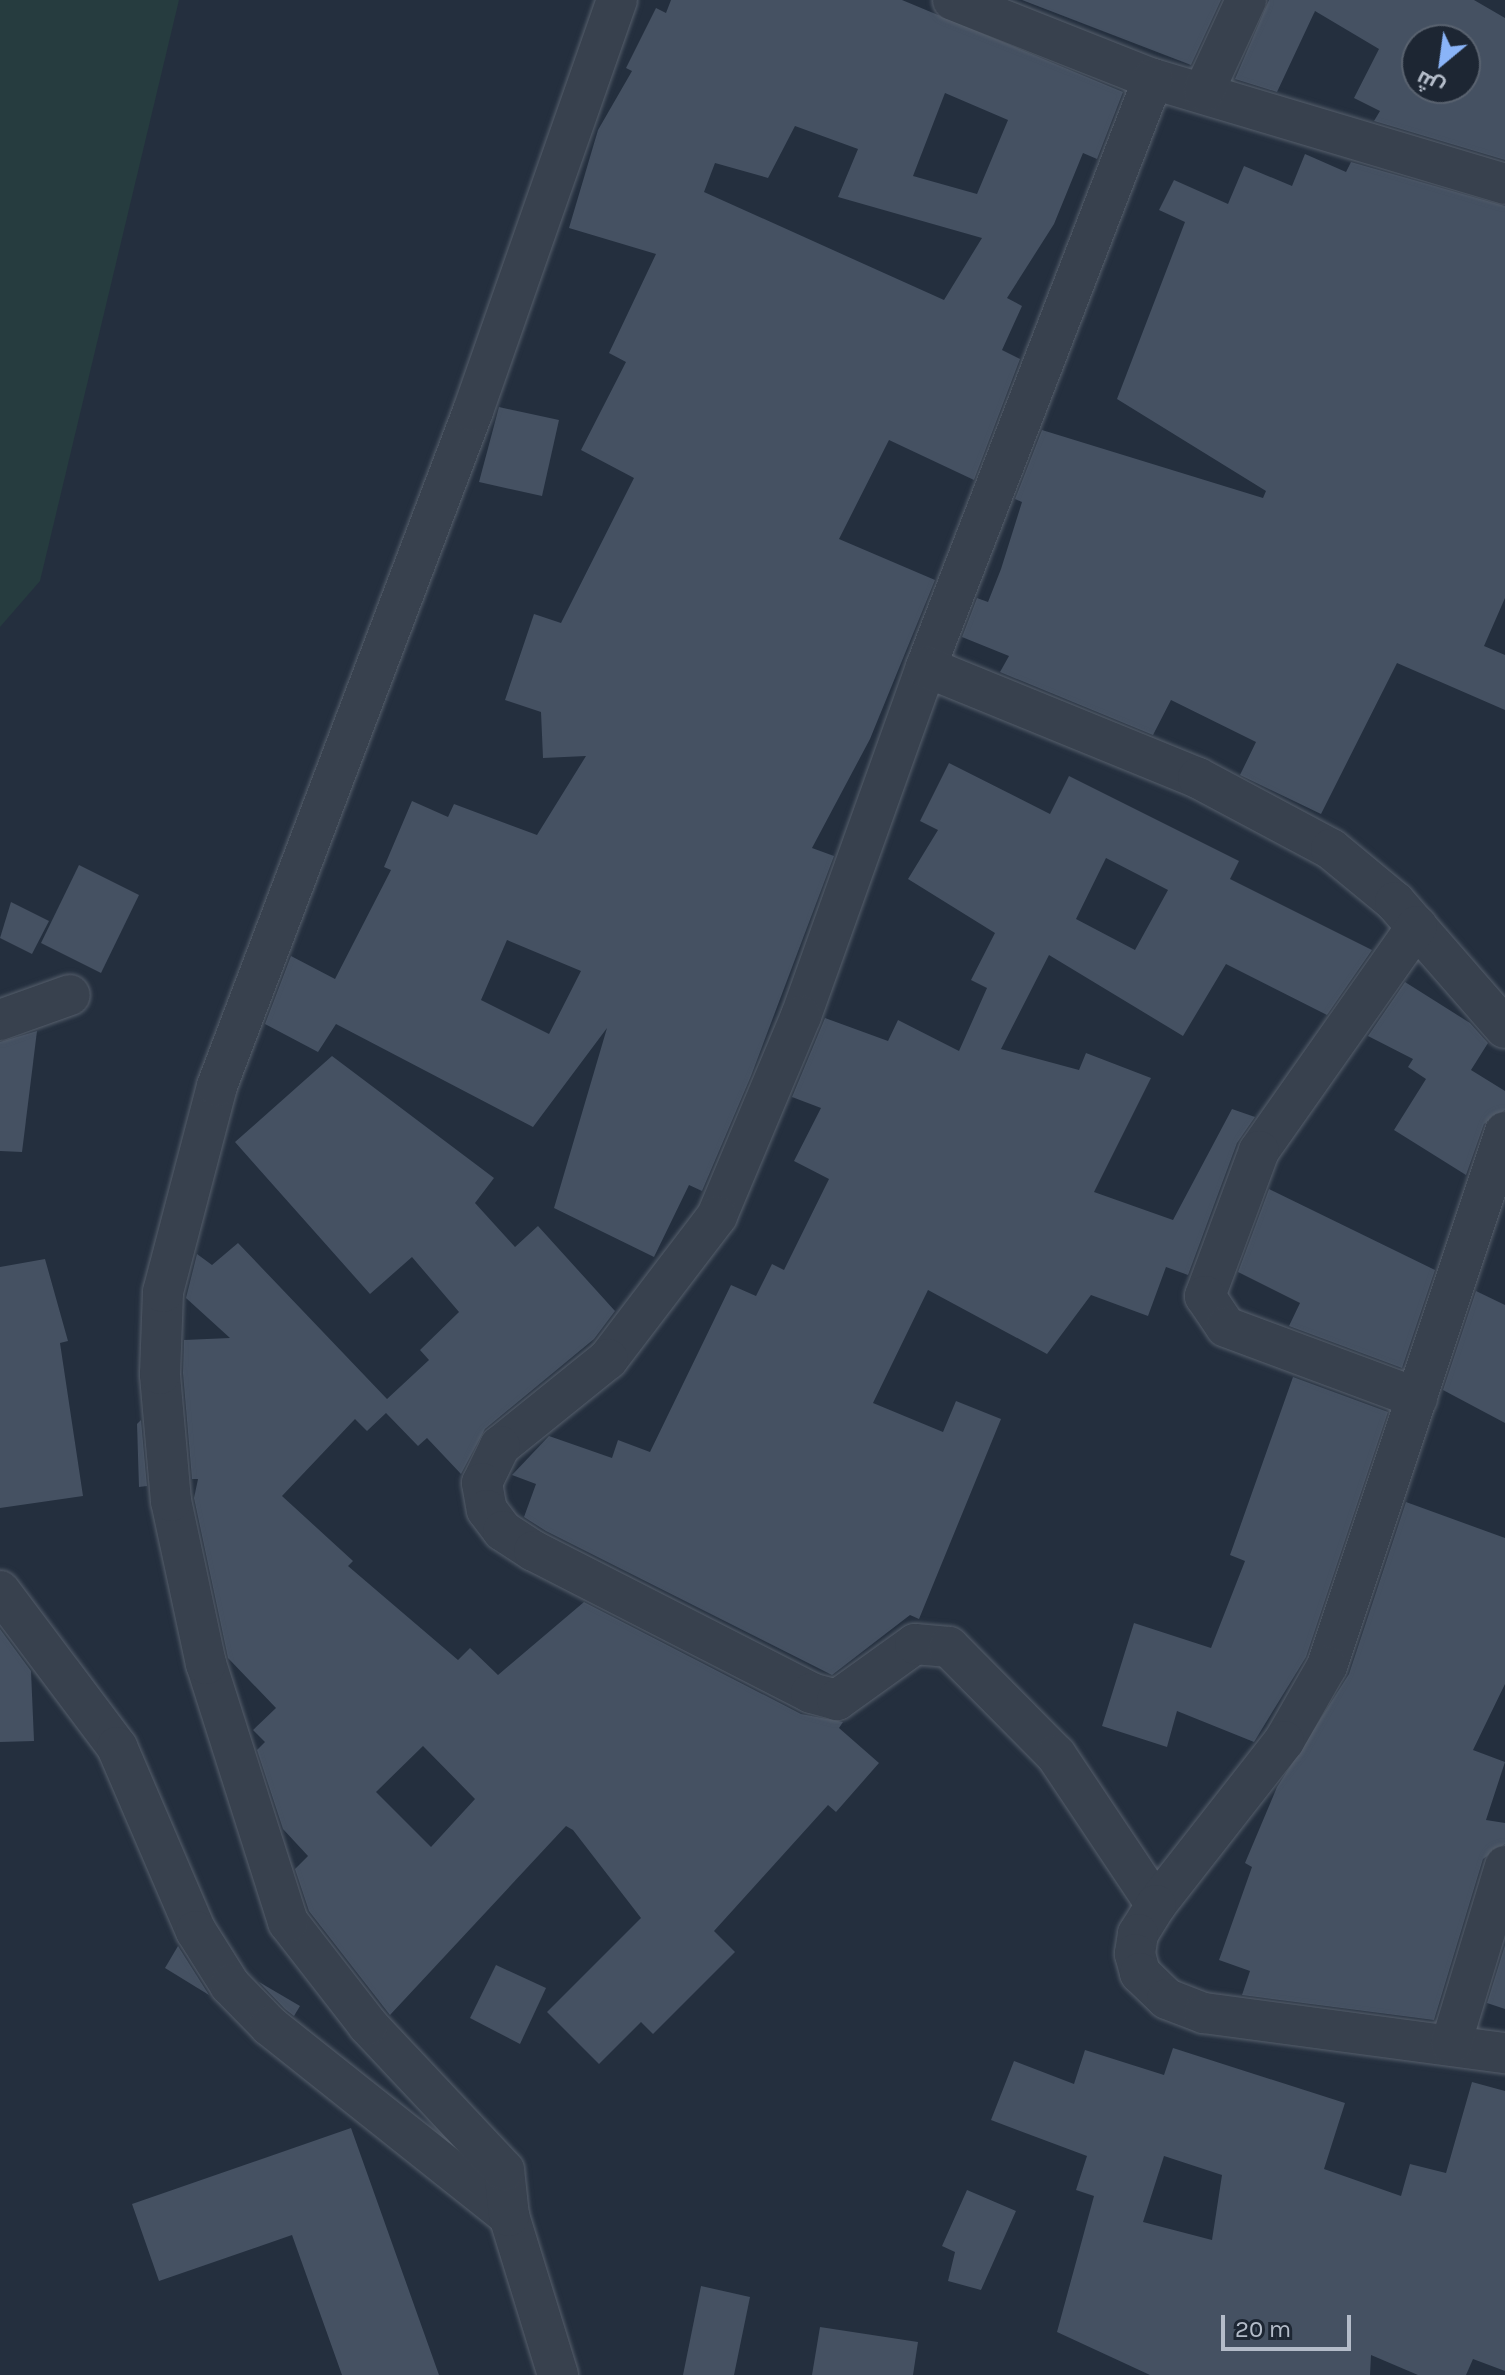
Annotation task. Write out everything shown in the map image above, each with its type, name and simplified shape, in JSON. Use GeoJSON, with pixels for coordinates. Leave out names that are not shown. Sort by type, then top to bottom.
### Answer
{"type":"FeatureCollection","features":[{"type":"Feature","properties":{"kind":"street"},"geometry":{"type":"LineString","coordinates":[[558,2375],[509,2216],[504,2170],[368,2025],[288,1922],[206,1664],[171,1501],[160,1374],[163,1292],[217,1086],[468,426],[617,0]]}},
{"type":"Feature","properties":{"kind":"street"},"geometry":{"type":"LineString","coordinates":[[953,0],[1153,79],[1204,91],[1505,184]]}},
{"type":"Feature","properties":{"kind":"street"},"geometry":{"type":"LineString","coordinates":[[1204,91],[1246,0]]}},
{"type":"Feature","properties":{"kind":"street"},"geometry":{"type":"LineString","coordinates":[[1153,79],[926,667],[801,1016],[717,1216],[608,1359],[500,1446],[482,1483],[487,1510],[524,1545],[811,1693],[837,1700],[915,1644],[949,1647],[1056,1755],[1156,1905]]}},
{"type":"Feature","properties":{"kind":"street"},"geometry":{"type":"LineString","coordinates":[[926,667],[1198,778],[1331,849],[1417,926],[1505,1028]]}},
{"type":"Feature","properties":{"kind":"street"},"geometry":{"type":"LineString","coordinates":[[1417,926],[1259,1151],[1205,1296],[1226,1327],[1417,1398]]}},
{"type":"Feature","properties":{"kind":"street"},"geometry":{"type":"LineString","coordinates":[[0,1020],[70,995]]}},
{"type":"Feature","properties":{"kind":"street"},"geometry":{"type":"LineString","coordinates":[[1505,1132],[1417,1398],[1306,1708],[1156,1905],[1138,1934],[1135,1954],[1140,1973],[1167,1999],[1231,2018],[1505,2053]]}},
{"type":"Feature","properties":{"kind":"street"},"geometry":{"type":"LineString","coordinates":[[3,1607],[76,1685],[117,1747],[196,1931],[230,1985],[270,2026],[509,2216]]}},
{"type":"Feature","properties":{"kind":"street"},"geometry":{"type":"LineString","coordinates":[[1451,2044],[1505,1866]]}},
{"type":"Feature","properties":{"kind":"green space"},"geometry":{"type":"Polygon","coordinates":[[[0,0],[179,0],[40,581],[0,627],[0,0]]]}},
{"type":"Feature","properties":{"kind":"building"},"geometry":{"type":"Polygon","coordinates":[[[671,0],[902,0],[1123,92],[1097,159],[1083,153],[1054,224],[1007,298],[1022,306],[1002,350],[1020,359],[974,480],[889,440],[839,539],[935,580],[870,739],[812,848],[834,856],[751,1076],[702,1191],[689,1185],[654,1257],[554,1208],[607,1028],[533,1127],[336,1024],[318,1052],[265,1024],[291,956],[335,979],[391,870],[384,867],[412,801],[448,817],[454,804],[537,835],[586,756],[543,758],[541,712],[505,700],[534,614],[561,623],[634,478],[581,450],[626,362],[609,353],[656,254],[569,228],[598,130],[632,71],[626,68],[656,8],[666,13],[671,0]],[[945,93],[913,176],[977,194],[1008,120],[945,93]],[[795,126],[768,178],[715,163],[704,192],[944,300],[982,238],[838,197],[858,149],[795,126]],[[507,940],[481,1000],[549,1034],[581,971],[507,940]]]}},
{"type":"Feature","properties":{"kind":"building"},"geometry":{"type":"Polygon","coordinates":[[[1022,0],[1221,0],[1191,65],[1022,0]]]}},
{"type":"Feature","properties":{"kind":"building"},"geometry":{"type":"Polygon","coordinates":[[[1269,0],[1474,0],[1505,18],[1505,160],[1374,121],[1380,111],[1354,98],[1379,49],[1315,11],[1277,92],[1235,79],[1269,0]]]}},
{"type":"Feature","properties":{"kind":"building"},"geometry":{"type":"Polygon","coordinates":[[[1305,154],[1346,172],[1351,162],[1505,206],[1505,598],[1484,646],[1505,655],[1505,710],[1397,663],[1321,814],[1240,775],[1256,742],[1171,700],[1153,735],[1000,672],[1009,656],[962,637],[977,598],[988,602],[1001,569],[1022,502],[1015,499],[1042,430],[1263,498],[1266,491],[1117,399],[1185,222],[1159,210],[1174,180],[1228,204],[1244,166],[1292,186],[1305,154]]]}},
{"type":"Feature","properties":{"kind":"building"},"geometry":{"type":"Polygon","coordinates":[[[499,407],[559,420],[542,496],[479,482],[499,407]]]}},
{"type":"Feature","properties":{"kind":"building"},"geometry":{"type":"Polygon","coordinates":[[[949,763],[1050,814],[1069,776],[1239,861],[1230,879],[1372,950],[1327,1015],[1226,964],[1183,1036],[1049,955],[1001,1049],[1079,1070],[1086,1053],[1151,1078],[1094,1192],[1173,1220],[1232,1109],[1255,1117],[1237,1143],[1188,1275],[1166,1267],[1148,1316],[1091,1295],[1047,1354],[928,1290],[873,1403],[943,1432],[956,1401],[1001,1419],[919,1619],[910,1615],[832,1675],[546,1531],[524,1517],[536,1484],[512,1475],[549,1436],[612,1458],[618,1440],[650,1452],[731,1285],[756,1296],[772,1264],[784,1270],[829,1179],[794,1161],[821,1108],[792,1097],[825,1018],[888,1041],[898,1020],[959,1051],[987,988],[971,980],[995,933],[908,879],[938,830],[920,821],[949,763]],[[1106,858],[1076,919],[1135,950],[1168,890],[1106,858]]]}},
{"type":"Feature","properties":{"kind":"building"},"geometry":{"type":"Polygon","coordinates":[[[79,865],[139,895],[101,973],[41,943],[79,865]]]}},
{"type":"Feature","properties":{"kind":"building"},"geometry":{"type":"Polygon","coordinates":[[[11,902],[49,921],[32,954],[0,938],[11,902]]]}},
{"type":"Feature","properties":{"kind":"building"},"geometry":{"type":"Polygon","coordinates":[[[1405,982],[1470,1023],[1488,1043],[1471,1070],[1505,1091],[1505,1110],[1484,1124],[1466,1175],[1394,1130],[1426,1079],[1408,1067],[1413,1059],[1368,1036],[1405,982]]]}},
{"type":"Feature","properties":{"kind":"building"},"geometry":{"type":"Polygon","coordinates":[[[37,1031],[22,1152],[0,1151],[0,1042],[37,1031]]]}},
{"type":"Feature","properties":{"kind":"building"},"geometry":{"type":"Polygon","coordinates":[[[332,1056],[494,1178],[475,1203],[515,1247],[538,1226],[615,1311],[594,1339],[485,1429],[461,1474],[427,1438],[418,1446],[386,1413],[367,1431],[355,1419],[282,1496],[353,1561],[348,1566],[458,1660],[470,1648],[498,1675],[584,1602],[801,1714],[843,1722],[839,1728],[879,1763],[836,1812],[828,1805],[714,1931],[735,1952],[653,2034],[641,2022],[599,2064],[547,2012],[641,1918],[573,1830],[566,1826],[390,2015],[309,1911],[295,1869],[308,1856],[283,1829],[257,1750],[265,1742],[253,1730],[276,1708],[228,1658],[194,1498],[198,1479],[192,1479],[183,1373],[184,1340],[230,1338],[186,1298],[197,1254],[212,1265],[238,1243],[387,1399],[429,1360],[420,1350],[459,1312],[412,1257],[370,1294],[235,1142],[332,1056]],[[423,1746],[376,1792],[431,1847],[475,1799],[423,1746]]]}},
{"type":"Feature","properties":{"kind":"building"},"geometry":{"type":"Polygon","coordinates":[[[1269,1189],[1435,1270],[1402,1368],[1289,1326],[1300,1303],[1238,1272],[1269,1189]]]}},
{"type":"Feature","properties":{"kind":"building"},"geometry":{"type":"Polygon","coordinates":[[[45,1259],[68,1341],[60,1343],[83,1496],[0,1508],[0,1267],[45,1259]]]}},
{"type":"Feature","properties":{"kind":"building"},"geometry":{"type":"Polygon","coordinates":[[[1476,1291],[1505,1305],[1505,1423],[1443,1390],[1476,1291]]]}},
{"type":"Feature","properties":{"kind":"building"},"geometry":{"type":"Polygon","coordinates":[[[1293,1377],[1388,1412],[1306,1657],[1254,1742],[1177,1711],[1167,1747],[1102,1726],[1134,1623],[1211,1648],[1245,1561],[1230,1555],[1293,1377]]]}},
{"type":"Feature","properties":{"kind":"building"},"geometry":{"type":"Polygon","coordinates":[[[141,1420],[147,1486],[139,1487],[137,1424],[141,1420]]]}},
{"type":"Feature","properties":{"kind":"building"},"geometry":{"type":"Polygon","coordinates":[[[1406,1502],[1505,1538],[1505,1684],[1473,1750],[1505,1762],[1486,1820],[1505,1823],[1505,1844],[1483,1859],[1434,2020],[1242,1995],[1250,1971],[1219,1960],[1252,1867],[1245,1863],[1277,1787],[1349,1674],[1406,1502]]]}},
{"type":"Feature","properties":{"kind":"building"},"geometry":{"type":"Polygon","coordinates":[[[0,1629],[31,1671],[34,1741],[0,1742],[0,1629]]]}},
{"type":"Feature","properties":{"kind":"building"},"geometry":{"type":"Polygon","coordinates":[[[1505,1945],[1505,2009],[1487,2003],[1505,1945]]]}},
{"type":"Feature","properties":{"kind":"building"},"geometry":{"type":"Polygon","coordinates":[[[178,1946],[209,1995],[165,1968],[178,1946]]]}},
{"type":"Feature","properties":{"kind":"building"},"geometry":{"type":"Polygon","coordinates":[[[496,1965],[546,1988],[520,2044],[470,2018],[496,1965]]]}},
{"type":"Feature","properties":{"kind":"building"},"geometry":{"type":"Polygon","coordinates":[[[259,1982],[300,2006],[294,2016],[285,2009],[259,1982]]]}},
{"type":"Feature","properties":{"kind":"building"},"geometry":{"type":"Polygon","coordinates":[[[1173,2048],[1345,2103],[1324,2169],[1401,2196],[1410,2164],[1446,2173],[1472,2082],[1505,2091],[1505,2371],[1473,2359],[1466,2375],[1418,2375],[1371,2355],[1370,2375],[1150,2375],[1057,2332],[1094,2196],[1076,2190],[1087,2156],[991,2120],[1014,2061],[1074,2084],[1085,2050],[1164,2075],[1173,2048]],[[1164,2156],[1143,2222],[1212,2240],[1222,2175],[1164,2156]]]}},
{"type":"Feature","properties":{"kind":"building"},"geometry":{"type":"Polygon","coordinates":[[[351,2128],[439,2375],[342,2375],[292,2235],[159,2281],[132,2204],[351,2128]]]}},
{"type":"Feature","properties":{"kind":"building"},"geometry":{"type":"Polygon","coordinates":[[[967,2190],[1016,2211],[981,2290],[948,2281],[955,2252],[942,2246],[967,2190]]]}},
{"type":"Feature","properties":{"kind":"building"},"geometry":{"type":"Polygon","coordinates":[[[701,2286],[750,2297],[734,2375],[683,2375],[701,2286]]]}},
{"type":"Feature","properties":{"kind":"building"},"geometry":{"type":"Polygon","coordinates":[[[820,2327],[918,2342],[913,2375],[812,2375],[820,2327]]]}}]}
